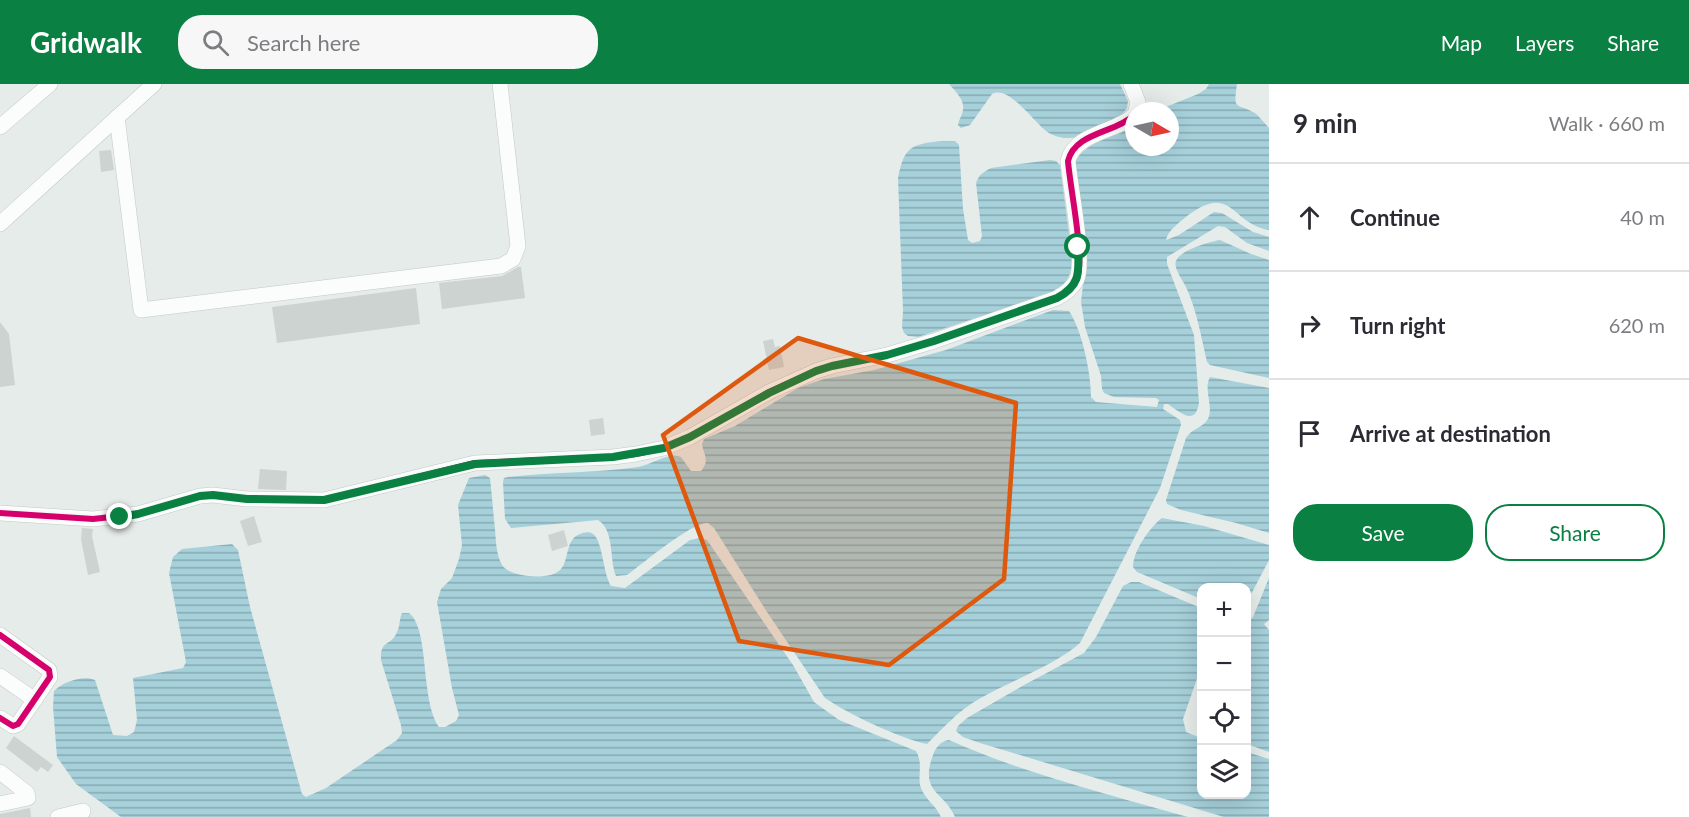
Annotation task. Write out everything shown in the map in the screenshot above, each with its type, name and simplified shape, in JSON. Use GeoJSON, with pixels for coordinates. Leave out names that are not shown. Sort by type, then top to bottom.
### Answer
{"type":"FeatureCollection","features":[{"type":"Feature","properties":{"kind":"street"},"geometry":{"type":"LineString","coordinates":[[0,127],[50,84]]}},
{"type":"Feature","properties":{"kind":"street"},"geometry":{"type":"LineString","coordinates":[[1,221],[154,84]]}},
{"type":"Feature","properties":{"kind":"street"},"geometry":{"type":"LineString","coordinates":[[117,117],[141,310],[501,266],[513,259],[518,246],[500,84]]}},
{"type":"Feature","properties":{"kind":"street"},"geometry":{"type":"LineString","coordinates":[[1131,84],[1138,102]]}},
{"type":"Feature","properties":{"kind":"street"},"geometry":{"type":"LineString","coordinates":[[0,513],[93,519],[138,514],[200,496],[324,500],[475,464],[613,457],[664,448],[816,371],[887,355],[934,341],[1065,294],[1076,282],[1079,266],[1069,155],[1081,142],[1125,121]]}},
{"type":"Feature","properties":{"kind":"street"},"geometry":{"type":"LineString","coordinates":[[0,635],[49,670],[50,677],[18,724],[13,726],[0,718]]}},
{"type":"Feature","properties":{"kind":"street"},"geometry":{"type":"LineString","coordinates":[[0,676],[35,700]]}},
{"type":"Feature","properties":{"kind":"street"},"geometry":{"type":"LineString","coordinates":[[0,772],[22,787],[28,798],[0,804]]}},
{"type":"Feature","properties":{"kind":"street"},"geometry":{"type":"LineString","coordinates":[[58,817],[83,811]]}},
{"type":"Feature","properties":{"kind":"highlighted area"},"geometry":{"type":"Polygon","coordinates":[[[798,338],[1016,403],[1004,579],[889,665],[739,641],[663,435],[798,338]]]}},
{"type":"Feature","properties":{"kind":"water"},"geometry":{"type":"Polygon","coordinates":[[[949,84],[1120,84],[1128,101],[1125,102],[1125,110],[1114,120],[1079,136],[1065,138],[1049,133],[1014,100],[999,92],[992,94],[970,125],[961,128],[958,125],[963,106],[959,96],[949,84]]]}},
{"type":"Feature","properties":{"kind":"water"},"geometry":{"type":"Polygon","coordinates":[[[1209,84],[1237,84],[1235,99],[1237,105],[1255,113],[1269,128],[1269,230],[1256,226],[1222,204],[1213,203],[1187,216],[1171,230],[1166,240],[1179,235],[1214,212],[1222,213],[1253,232],[1269,237],[1269,251],[1247,243],[1225,227],[1218,226],[1167,257],[1167,264],[1194,335],[1199,403],[1197,410],[1191,416],[1182,414],[1168,404],[1164,404],[1163,409],[1180,420],[1181,425],[1160,488],[1080,643],[1058,659],[972,703],[927,744],[902,737],[874,725],[825,698],[714,528],[708,523],[701,524],[680,536],[627,575],[616,576],[607,531],[598,520],[511,528],[505,519],[504,478],[638,467],[671,456],[681,457],[691,471],[701,471],[706,461],[702,444],[704,439],[735,426],[798,388],[824,379],[874,370],[946,350],[1053,310],[1069,311],[1074,319],[1085,352],[1091,397],[1096,402],[1157,407],[1159,400],[1156,398],[1114,397],[1104,393],[1102,389],[1101,376],[1085,327],[1081,302],[1086,259],[1073,165],[1091,145],[1125,130],[1125,156],[1179,156],[1178,102],[1206,89],[1209,84]]]}},
{"type":"Feature","properties":{"kind":"water"},"geometry":{"type":"Polygon","coordinates":[[[955,141],[959,145],[963,209],[968,240],[972,243],[980,241],[982,236],[976,183],[982,174],[991,168],[1056,161],[1060,165],[1072,265],[1065,282],[1043,296],[918,337],[908,336],[902,327],[898,178],[906,153],[916,146],[955,141]]]}},
{"type":"Feature","properties":{"kind":"water"},"geometry":{"type":"Polygon","coordinates":[[[1220,240],[1269,260],[1269,378],[1210,365],[1207,362],[1193,305],[1175,264],[1183,253],[1220,240]]]}},
{"type":"Feature","properties":{"kind":"water"},"geometry":{"type":"Polygon","coordinates":[[[1210,377],[1269,388],[1269,533],[1181,510],[1167,504],[1166,500],[1186,438],[1208,419],[1210,414],[1208,382],[1210,377]]]}},
{"type":"Feature","properties":{"kind":"water"},"geometry":{"type":"Polygon","coordinates":[[[485,475],[490,478],[499,556],[502,565],[513,573],[540,576],[556,573],[563,566],[573,539],[588,532],[593,534],[599,543],[611,586],[625,588],[690,540],[700,538],[707,540],[793,665],[814,702],[839,720],[916,751],[920,768],[920,785],[941,817],[121,817],[76,784],[57,757],[54,691],[73,680],[85,678],[95,680],[113,735],[127,736],[134,732],[137,720],[133,678],[183,668],[186,662],[169,573],[173,557],[182,549],[232,544],[238,550],[250,607],[302,794],[306,797],[326,788],[397,740],[402,733],[381,653],[384,646],[395,637],[402,613],[409,613],[416,621],[423,649],[429,700],[439,727],[445,727],[456,721],[459,715],[437,602],[441,589],[452,578],[459,559],[462,545],[458,505],[469,478],[485,475]]]}},
{"type":"Feature","properties":{"kind":"water"},"geometry":{"type":"Polygon","coordinates":[[[1162,518],[1204,526],[1269,545],[1269,560],[1251,594],[1251,583],[1197,583],[1197,597],[1137,572],[1133,567],[1139,547],[1152,527],[1162,518]]]}},
{"type":"Feature","properties":{"kind":"water"},"geometry":{"type":"Polygon","coordinates":[[[1269,578],[1269,620],[1264,624],[1269,630],[1269,752],[1251,745],[1251,619],[1269,578]]]}},
{"type":"Feature","properties":{"kind":"water"},"geometry":{"type":"Polygon","coordinates":[[[1131,582],[1139,582],[1197,606],[1197,679],[1183,719],[1186,732],[1197,736],[1197,799],[1251,799],[1251,753],[1269,759],[1269,817],[1224,817],[977,742],[963,737],[956,731],[967,718],[1084,653],[1096,637],[1123,586],[1131,582]]]}},
{"type":"Feature","properties":{"kind":"water"},"geometry":{"type":"Polygon","coordinates":[[[949,740],[1037,773],[1188,817],[955,817],[935,791],[929,777],[929,768],[936,749],[941,743],[949,740]]]}},
{"type":"Feature","properties":{"kind":"building"},"geometry":{"type":"Polygon","coordinates":[[[111,150],[114,170],[101,172],[99,151],[111,150]]]}},
{"type":"Feature","properties":{"kind":"building"},"geometry":{"type":"Polygon","coordinates":[[[521,267],[525,298],[442,309],[439,283],[502,276],[521,267]]]}},
{"type":"Feature","properties":{"kind":"building"},"geometry":{"type":"Polygon","coordinates":[[[416,288],[420,324],[277,343],[272,307],[416,288]]]}},
{"type":"Feature","properties":{"kind":"building"},"geometry":{"type":"Polygon","coordinates":[[[0,322],[9,334],[15,385],[0,387],[0,322]]]}},
{"type":"Feature","properties":{"kind":"building"},"geometry":{"type":"Polygon","coordinates":[[[773,339],[775,347],[780,346],[784,367],[769,370],[763,341],[773,339]]]}},
{"type":"Feature","properties":{"kind":"building"},"geometry":{"type":"Polygon","coordinates":[[[603,418],[605,434],[591,436],[589,420],[603,418]]]}},
{"type":"Feature","properties":{"kind":"building"},"geometry":{"type":"Polygon","coordinates":[[[260,469],[287,471],[286,490],[258,489],[260,469]]]}},
{"type":"Feature","properties":{"kind":"building"},"geometry":{"type":"Polygon","coordinates":[[[254,516],[262,542],[248,546],[240,521],[254,516]]]}},
{"type":"Feature","properties":{"kind":"building"},"geometry":{"type":"Polygon","coordinates":[[[82,528],[93,529],[92,536],[100,572],[88,575],[81,539],[82,528]]]}},
{"type":"Feature","properties":{"kind":"building"},"geometry":{"type":"Polygon","coordinates":[[[564,530],[568,546],[552,551],[548,535],[564,530]]]}},
{"type":"Feature","properties":{"kind":"building"},"geometry":{"type":"Polygon","coordinates":[[[14,736],[53,765],[48,772],[41,767],[37,772],[6,748],[14,736]]]}},
{"type":"Feature","properties":{"kind":"building"},"geometry":{"type":"Polygon","coordinates":[[[30,808],[31,817],[0,817],[0,814],[30,808]]]}},
{"type":"Feature","properties":{"kind":"cycle path"},"geometry":{"type":"LineString","coordinates":[[0,513],[93,519],[138,514],[200,496],[324,500],[475,463],[613,457],[664,448],[690,437],[769,392],[816,371],[887,355],[934,341],[1063,294],[1077,279],[1079,269],[1078,239],[1068,161],[1072,151],[1087,138],[1125,122]]}},
{"type":"Feature","properties":{"kind":"cycle path"},"geometry":{"type":"LineString","coordinates":[[0,635],[49,670],[50,677],[18,724],[13,726],[0,718]]}},
{"type":"Feature","properties":{"kind":"route"},"geometry":{"type":"LineString","coordinates":[[120,517],[158,509],[200,496],[324,500],[475,464],[613,457],[664,448],[690,437],[769,393],[816,371],[887,355],[934,341],[1057,298],[1065,294],[1076,282],[1079,266],[1078,247]]}}]}
